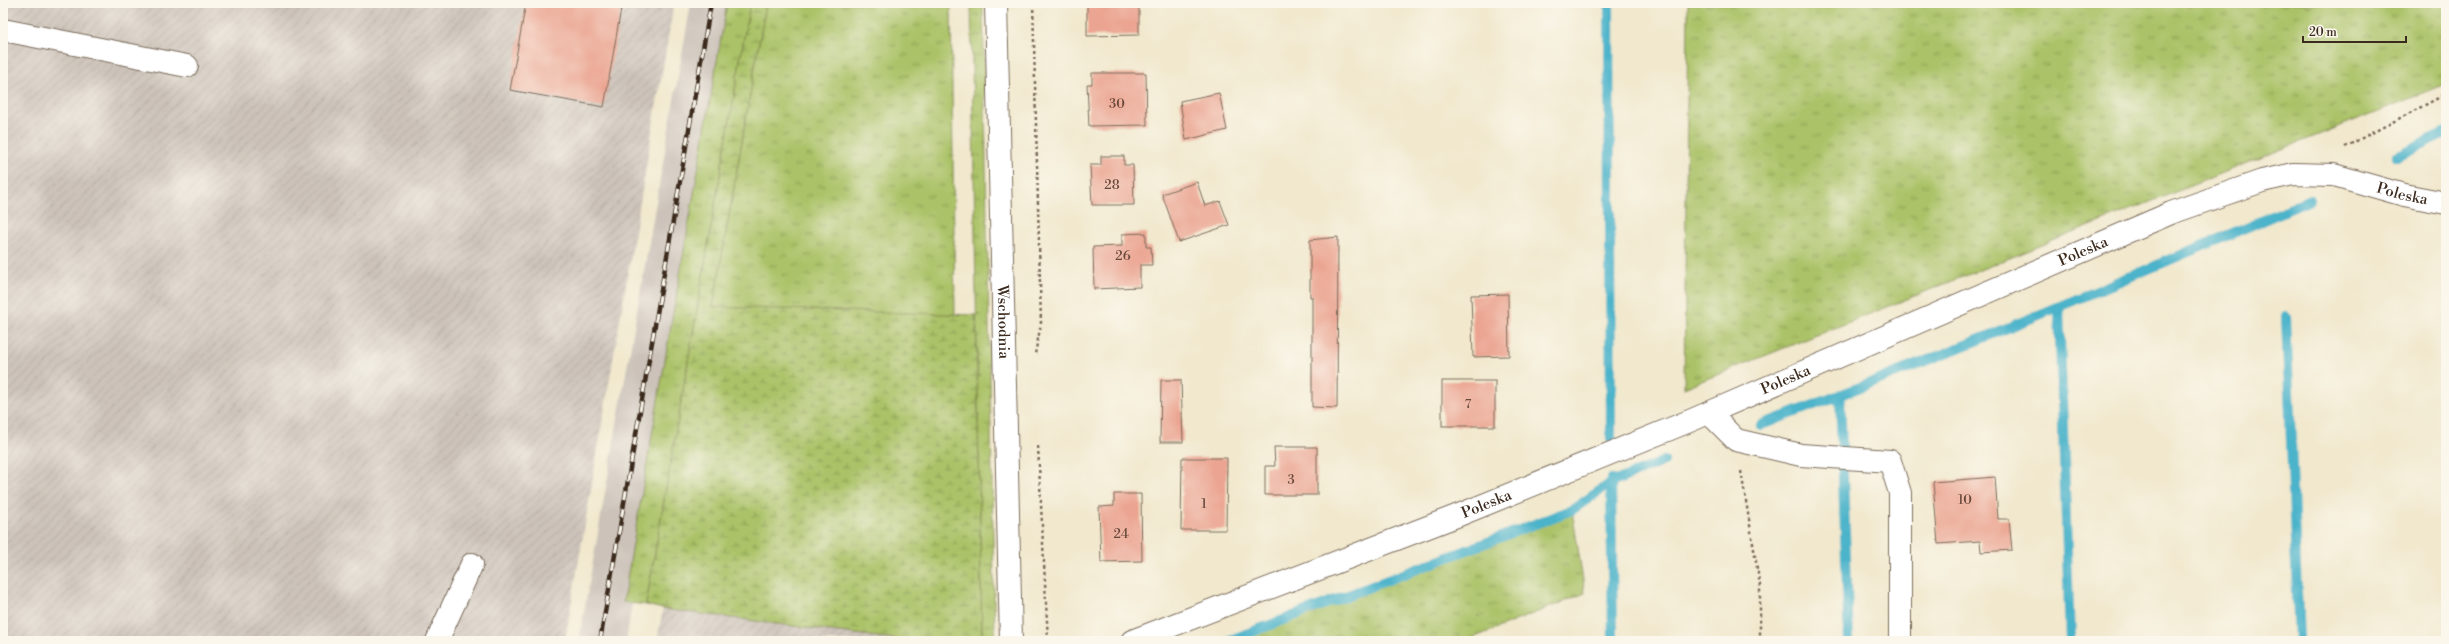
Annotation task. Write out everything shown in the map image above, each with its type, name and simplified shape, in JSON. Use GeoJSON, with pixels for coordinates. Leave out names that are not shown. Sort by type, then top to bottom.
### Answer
{"type":"FeatureCollection","features":[{"type":"Feature","properties":{"kind":"street","name":"Wschodnia"},"geometry":{"type":"LineString","coordinates":[[996,3],[1011,641]]}},
{"type":"Feature","properties":{"kind":"street"},"geometry":{"type":"LineString","coordinates":[[3,30],[187,66]]}},
{"type":"Feature","properties":{"kind":"street","name":"Poleska"},"geometry":{"type":"LineString","coordinates":[[1132,641],[1459,516],[1709,413],[2171,213],[2262,181],[2293,174],[2334,175],[2404,195],[2446,203]]}},
{"type":"Feature","properties":{"kind":"street"},"geometry":{"type":"LineString","coordinates":[[1709,413],[1736,440],[1801,455],[1890,461],[1900,493],[1900,641]]}},
{"type":"Feature","properties":{"kind":"street"},"geometry":{"type":"LineString","coordinates":[[437,641],[472,564]]}},
{"type":"Feature","properties":{"kind":"path"},"geometry":{"type":"LineString","coordinates":[[1033,3],[1041,324],[1033,362]]}},
{"type":"Feature","properties":{"kind":"path"},"geometry":{"type":"LineString","coordinates":[[2342,149],[2446,94]]}},
{"type":"Feature","properties":{"kind":"path"},"geometry":{"type":"LineString","coordinates":[[1736,440],[1760,586],[1760,641]]}},
{"type":"Feature","properties":{"kind":"path"},"geometry":{"type":"LineString","coordinates":[[1038,442],[1048,641]]}},
{"type":"Feature","properties":{"kind":"shaded area"},"geometry":{"type":"Polygon","coordinates":[[[3,3],[674,3],[565,641],[3,641],[3,3]]]}},
{"type":"Feature","properties":{"kind":"shaded area"},"geometry":{"type":"Polygon","coordinates":[[[691,3],[730,3],[626,641],[579,641],[691,3]]]}},
{"type":"Feature","properties":{"kind":"shaded area"},"geometry":{"type":"Polygon","coordinates":[[[663,609],[909,641],[657,641],[663,609]]]}},
{"type":"Feature","properties":{"kind":"green space"},"geometry":{"type":"Polygon","coordinates":[[[727,3],[750,3],[646,605],[623,602],[727,3]]]}},
{"type":"Feature","properties":{"kind":"green space"},"geometry":{"type":"Polygon","coordinates":[[[750,3],[766,3],[713,307],[976,315],[982,641],[909,641],[663,609],[646,605],[750,3]]]}},
{"type":"Feature","properties":{"kind":"green space"},"geometry":{"type":"Polygon","coordinates":[[[766,3],[951,3],[955,315],[713,308],[766,3]]]}},
{"type":"Feature","properties":{"kind":"green space"},"geometry":{"type":"Polygon","coordinates":[[[971,3],[983,3],[995,641],[982,641],[971,3]]]}},
{"type":"Feature","properties":{"kind":"green space"},"geometry":{"type":"Polygon","coordinates":[[[1688,3],[2446,3],[2446,84],[1684,388],[1688,3]]]}},
{"type":"Feature","properties":{"kind":"green space"},"geometry":{"type":"Polygon","coordinates":[[[1572,510],[1585,593],[1465,641],[1228,641],[1572,510]]]}},
{"type":"Feature","properties":{"kind":"building"},"geometry":{"type":"Polygon","coordinates":[[[526,3],[622,3],[604,107],[510,90],[526,3]]]}},
{"type":"Feature","properties":{"kind":"building"},"geometry":{"type":"Polygon","coordinates":[[[1087,3],[1139,3],[1139,35],[1087,36],[1087,3]]]}},
{"type":"Feature","properties":{"kind":"building"},"geometry":{"type":"Polygon","coordinates":[[[1092,73],[1146,73],[1147,125],[1089,126],[1087,84],[1092,84],[1092,73]]]}},
{"type":"Feature","properties":{"kind":"building"},"geometry":{"type":"Polygon","coordinates":[[[1219,93],[1227,130],[1186,140],[1180,101],[1219,93]]]}},
{"type":"Feature","properties":{"kind":"building"},"geometry":{"type":"Polygon","coordinates":[[[1101,156],[1124,156],[1124,165],[1133,165],[1134,205],[1092,205],[1090,165],[1101,165],[1101,156]]]}},
{"type":"Feature","properties":{"kind":"building"},"geometry":{"type":"Polygon","coordinates":[[[1197,182],[1205,206],[1220,201],[1229,225],[1179,242],[1162,194],[1197,182]]]}},
{"type":"Feature","properties":{"kind":"building"},"geometry":{"type":"Polygon","coordinates":[[[1146,233],[1146,247],[1151,247],[1152,265],[1140,265],[1140,287],[1094,289],[1093,247],[1122,246],[1122,234],[1146,233]]]}},
{"type":"Feature","properties":{"kind":"building"},"geometry":{"type":"Polygon","coordinates":[[[1338,237],[1337,408],[1312,407],[1312,297],[1310,297],[1310,240],[1338,237]]]}},
{"type":"Feature","properties":{"kind":"building"},"geometry":{"type":"Polygon","coordinates":[[[1508,294],[1509,356],[1473,357],[1471,295],[1508,294]]]}},
{"type":"Feature","properties":{"kind":"building"},"geometry":{"type":"Polygon","coordinates":[[[1161,380],[1181,380],[1183,442],[1160,442],[1161,380]]]}},
{"type":"Feature","properties":{"kind":"building"},"geometry":{"type":"Polygon","coordinates":[[[1442,381],[1495,381],[1495,426],[1442,426],[1442,381]]]}},
{"type":"Feature","properties":{"kind":"building"},"geometry":{"type":"Polygon","coordinates":[[[1274,447],[1317,447],[1317,495],[1265,495],[1265,466],[1275,466],[1274,447]]]}},
{"type":"Feature","properties":{"kind":"building"},"geometry":{"type":"Polygon","coordinates":[[[1182,458],[1227,458],[1226,530],[1181,530],[1182,458]]]}},
{"type":"Feature","properties":{"kind":"building"},"geometry":{"type":"Polygon","coordinates":[[[1995,477],[1998,519],[2009,519],[2012,550],[1981,552],[1980,541],[1938,544],[1933,482],[1995,477]]]}},
{"type":"Feature","properties":{"kind":"building"},"geometry":{"type":"Polygon","coordinates":[[[1114,494],[1141,494],[1142,561],[1101,562],[1099,507],[1114,506],[1114,494]]]}},
{"type":"Feature","properties":{"kind":"waterway"},"geometry":{"type":"LineString","coordinates":[[1609,3],[1611,439]]}},
{"type":"Feature","properties":{"kind":"waterway"},"geometry":{"type":"LineString","coordinates":[[2397,156],[2446,132]]}},
{"type":"Feature","properties":{"kind":"waterway"},"geometry":{"type":"LineString","coordinates":[[1761,425],[1968,344],[2310,200]]}},
{"type":"Feature","properties":{"kind":"waterway"},"geometry":{"type":"LineString","coordinates":[[2059,307],[2070,641]]}},
{"type":"Feature","properties":{"kind":"waterway"},"geometry":{"type":"LineString","coordinates":[[2286,317],[2299,641]]}},
{"type":"Feature","properties":{"kind":"waterway"},"geometry":{"type":"LineString","coordinates":[[1840,395],[1849,641]]}},
{"type":"Feature","properties":{"kind":"waterway"},"geometry":{"type":"LineString","coordinates":[[1228,641],[1572,510],[1611,483],[1664,461]]}},
{"type":"Feature","properties":{"kind":"waterway"},"geometry":{"type":"LineString","coordinates":[[1611,479],[1613,641]]}},
{"type":"Feature","properties":{"kind":"railway"},"geometry":{"type":"LineString","coordinates":[[600,641],[711,3]]}}]}
